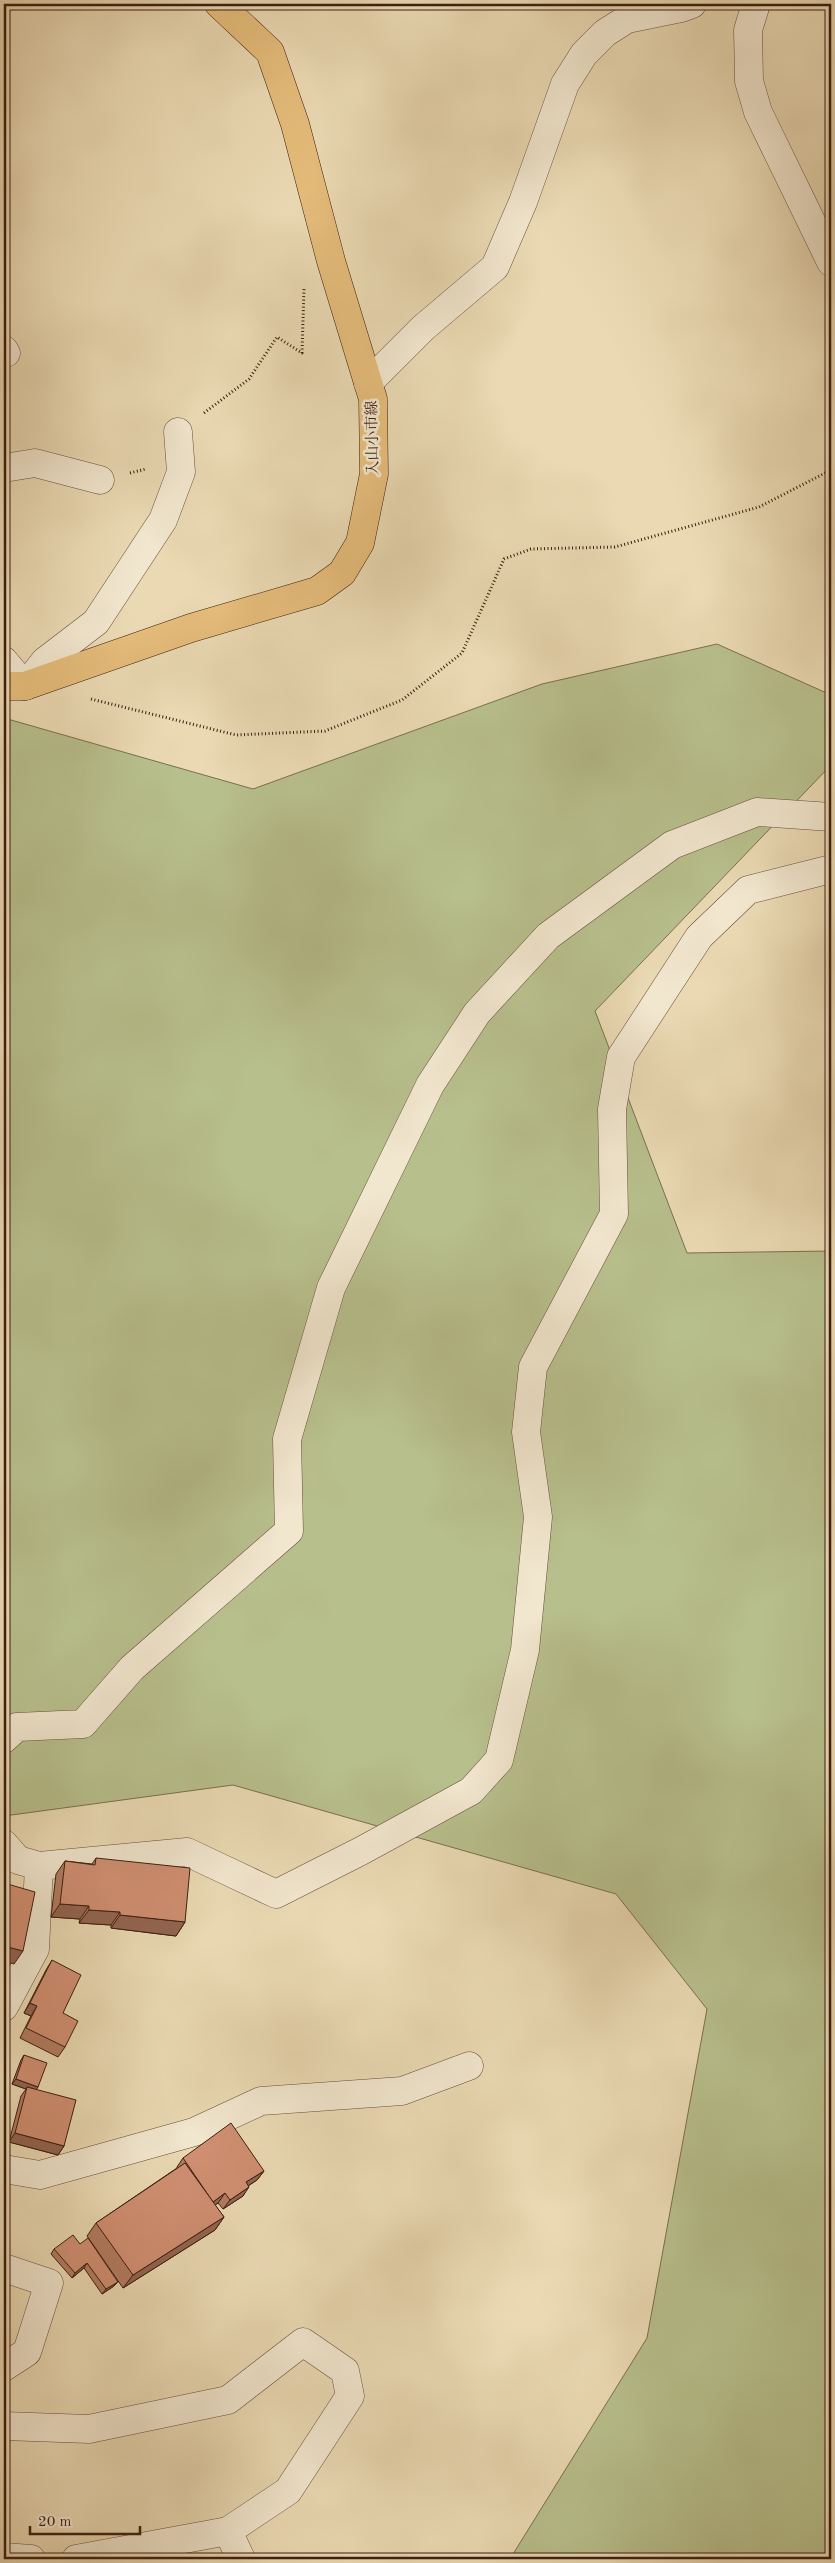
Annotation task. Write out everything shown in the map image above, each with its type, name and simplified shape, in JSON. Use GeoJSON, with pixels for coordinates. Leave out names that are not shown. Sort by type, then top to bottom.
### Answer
{"type":"FeatureCollection","features":[{"type":"Feature","properties":{"kind":"main road","name":"入山小市線"},"geometry":{"type":"LineString","coordinates":[[14,686],[52,676],[191,628],[318,591],[342,573],[360,543],[374,474],[373,399],[328,247],[295,124],[270,52],[219,4]]}},
{"type":"Feature","properties":{"kind":"street"},"geometry":{"type":"LineString","coordinates":[[368,383],[423,328],[495,267],[523,202],[565,84],[584,54],[605,33],[627,19],[692,4]]}},
{"type":"Feature","properties":{"kind":"street"},"geometry":{"type":"LineString","coordinates":[[756,4],[748,30],[749,82],[758,112],[831,262]]}},
{"type":"Feature","properties":{"kind":"street"},"geometry":{"type":"LineString","coordinates":[[4,661],[14,686],[96,622],[163,520],[181,472],[178,432]]}},
{"type":"Feature","properties":{"kind":"street"},"geometry":{"type":"LineString","coordinates":[[4,468],[35,463],[100,480]]}},
{"type":"Feature","properties":{"kind":"street"},"geometry":{"type":"LineString","coordinates":[[4,1739],[17,1727],[83,1724],[132,1668],[289,1531],[287,1439],[331,1288],[430,1085],[477,1013],[548,936],[672,845],[757,812],[831,817]]}},
{"type":"Feature","properties":{"kind":"street"},"geometry":{"type":"LineString","coordinates":[[4,2007],[35,1950],[16,1857],[187,1852],[276,1894],[361,1852],[471,1791],[499,1760],[525,1650],[538,1517],[526,1432],[533,1367],[614,1214],[612,1109],[621,1057],[699,936],[748,890],[831,869]]}},
{"type":"Feature","properties":{"kind":"street"},"geometry":{"type":"LineString","coordinates":[[4,2170],[40,2175],[194,2132],[262,2101],[402,2092],[469,2066]]}},
{"type":"Feature","properties":{"kind":"street"},"geometry":{"type":"LineString","coordinates":[[4,2268],[50,2283],[27,2352],[4,2367]]}},
{"type":"Feature","properties":{"kind":"street"},"geometry":{"type":"LineString","coordinates":[[4,2426],[90,2429],[228,2400],[303,2342],[345,2371],[350,2396],[288,2491],[228,2531],[76,2559]]}},
{"type":"Feature","properties":{"kind":"street"},"geometry":{"type":"LineString","coordinates":[[228,2531],[241,2559]]}},
{"type":"Feature","properties":{"kind":"street"},"geometry":{"type":"LineString","coordinates":[[4,2557],[31,2559]]}},
{"type":"Feature","properties":{"kind":"path"},"geometry":{"type":"LineString","coordinates":[[100,480],[146,469],[178,432],[249,379],[277,337],[302,353],[303,291],[328,247]]}},
{"type":"Feature","properties":{"kind":"path"},"geometry":{"type":"LineString","coordinates":[[52,676],[83,697],[236,735],[325,731],[402,700],[462,654],[504,559],[531,549],[615,547],[760,507],[831,470]]}},
{"type":"Feature","properties":{"kind":"green space"},"geometry":{"type":"Polygon","coordinates":[[[717,644],[831,695],[831,765],[595,1011],[687,1253],[831,1251],[831,2559],[510,2559],[647,2338],[707,2009],[616,1894],[233,1785],[4,1816],[4,718],[253,789],[542,684],[717,644]]]}},
{"type":"Feature","properties":{"kind":"building"},"geometry":{"type":"Polygon","coordinates":[[[96,1858],[190,1868],[185,1922],[120,1915],[120,1912],[89,1910],[89,1906],[60,1904],[65,1861],[95,1865],[96,1858]]]}},
{"type":"Feature","properties":{"kind":"building"},"geometry":{"type":"Polygon","coordinates":[[[4,1883],[35,1892],[23,1951],[4,1946],[4,1883]]]}},
{"type":"Feature","properties":{"kind":"building"},"geometry":{"type":"Polygon","coordinates":[[[52,1960],[81,1975],[63,2013],[78,2021],[65,2047],[26,2028],[37,2006],[30,2003],[52,1960]]]}},
{"type":"Feature","properties":{"kind":"building"},"geometry":{"type":"Polygon","coordinates":[[[24,2055],[47,2063],[38,2087],[16,2079],[24,2055]]]}},
{"type":"Feature","properties":{"kind":"building"},"geometry":{"type":"Polygon","coordinates":[[[27,2087],[76,2100],[64,2146],[15,2133],[27,2087]]]}},
{"type":"Feature","properties":{"kind":"building"},"geometry":{"type":"Polygon","coordinates":[[[231,2123],[264,2171],[246,2182],[249,2187],[230,2200],[225,2193],[213,2202],[183,2158],[231,2123]]]}},
{"type":"Feature","properties":{"kind":"building"},"geometry":{"type":"Polygon","coordinates":[[[185,2163],[224,2217],[133,2275],[96,2223],[185,2163]]]}},
{"type":"Feature","properties":{"kind":"building"},"geometry":{"type":"Polygon","coordinates":[[[73,2235],[80,2244],[88,2238],[118,2282],[106,2289],[87,2263],[75,2273],[54,2249],[73,2235]]]}}]}
